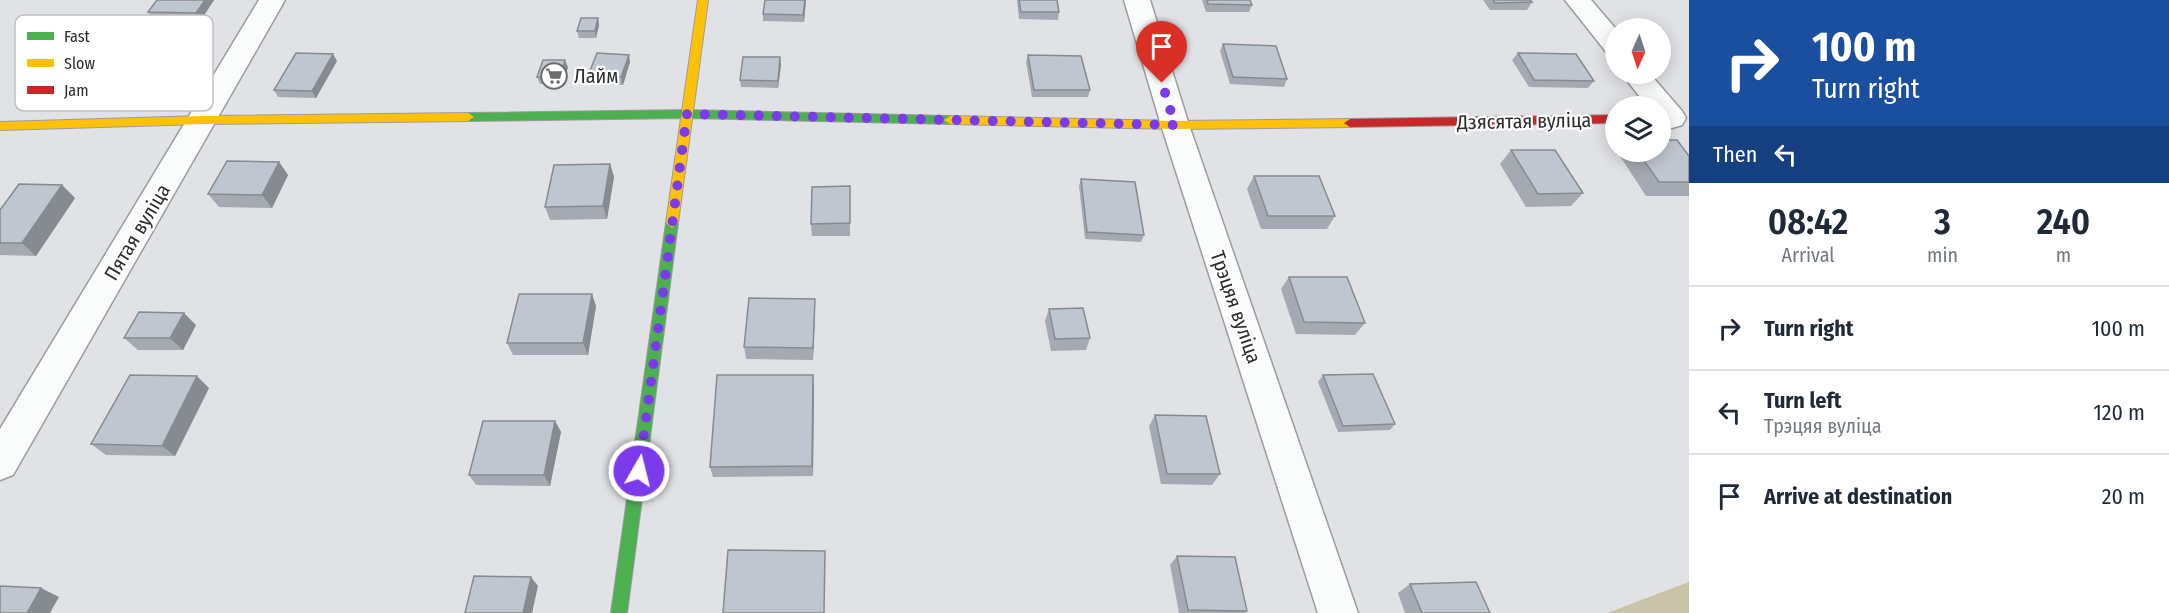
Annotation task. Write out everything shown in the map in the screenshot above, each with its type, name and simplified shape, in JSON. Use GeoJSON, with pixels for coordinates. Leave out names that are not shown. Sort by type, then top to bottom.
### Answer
{"type":"FeatureCollection","features":[{"type":"Feature","properties":{"kind":"street","name":"Пятая вуліца"},"geometry":{"type":"LineString","coordinates":[[213,103],[272,0]]}},
{"type":"Feature","properties":{"kind":"street"},"geometry":{"type":"LineString","coordinates":[[619,613],[703,0]]}},
{"type":"Feature","properties":{"kind":"street","name":"Трэцяя вуліца"},"geometry":{"type":"LineString","coordinates":[[1137,0],[1175,125],[1338,613]]}},
{"type":"Feature","properties":{"kind":"street"},"geometry":{"type":"LineString","coordinates":[[1578,0],[1605,33]]}},
{"type":"Feature","properties":{"kind":"street"},"geometry":{"type":"LineString","coordinates":[[1643,84],[1674,125]]}},
{"type":"Feature","properties":{"kind":"street","name":"Пятая вуліца"},"geometry":{"type":"LineString","coordinates":[[0,463],[208,111]]}},
{"type":"Feature","properties":{"kind":"street","name":"Дзясятая вуліца"},"geometry":{"type":"LineString","coordinates":[[0,126],[203,120],[687,114],[1175,125],[1605,119]]}},
{"type":"Feature","properties":{"kind":"shaded area"},"geometry":{"type":"Polygon","coordinates":[[[1689,582],[1689,613],[1607,613],[1689,582]]]}},
{"type":"Feature","properties":{"kind":"building"},"geometry":{"type":"Polygon","coordinates":[[[157,0],[205,0],[196,13],[148,12],[157,0]]]}},
{"type":"Feature","properties":{"kind":"building"},"geometry":{"type":"Polygon","coordinates":[[[765,0],[805,0],[803,15],[763,14],[765,0]]]}},
{"type":"Feature","properties":{"kind":"building"},"geometry":{"type":"Polygon","coordinates":[[[1019,0],[1057,0],[1059,12],[1021,12],[1019,0]]]}},
{"type":"Feature","properties":{"kind":"building"},"geometry":{"type":"Polygon","coordinates":[[[1207,0],[1250,0],[1252,5],[1208,4],[1207,0]]]}},
{"type":"Feature","properties":{"kind":"building"},"geometry":{"type":"Polygon","coordinates":[[[1493,0],[1530,0],[1532,2],[1495,3],[1493,0]]]}},
{"type":"Feature","properties":{"kind":"building"},"geometry":{"type":"Polygon","coordinates":[[[581,18],[598,18],[595,31],[577,31],[581,18]]]}},
{"type":"Feature","properties":{"kind":"building"},"geometry":{"type":"Polygon","coordinates":[[[1223,44],[1276,46],[1287,79],[1233,77],[1223,44]]]}},
{"type":"Feature","properties":{"kind":"building"},"geometry":{"type":"Polygon","coordinates":[[[296,53],[333,54],[312,91],[274,90],[296,53]]]}},
{"type":"Feature","properties":{"kind":"building"},"geometry":{"type":"Polygon","coordinates":[[[597,53],[629,55],[621,77],[588,76],[597,53]]]}},
{"type":"Feature","properties":{"kind":"building"},"geometry":{"type":"Polygon","coordinates":[[[1518,53],[1576,54],[1594,81],[1534,80],[1518,53]]]}},
{"type":"Feature","properties":{"kind":"building"},"geometry":{"type":"Polygon","coordinates":[[[1028,55],[1081,56],[1090,90],[1034,90],[1028,55]]]}},
{"type":"Feature","properties":{"kind":"building"},"geometry":{"type":"Polygon","coordinates":[[[743,57],[780,57],[778,81],[740,80],[743,57]]]}},
{"type":"Feature","properties":{"kind":"building"},"geometry":{"type":"Polygon","coordinates":[[[543,60],[565,60],[560,77],[537,77],[543,60]]]}},
{"type":"Feature","properties":{"kind":"building"},"geometry":{"type":"Polygon","coordinates":[[[1671,140],[1677,140],[1689,156],[1689,182],[1659,182],[1645,162],[1671,162],[1671,140]]]}},
{"type":"Feature","properties":{"kind":"building"},"geometry":{"type":"Polygon","coordinates":[[[1511,150],[1555,150],[1583,193],[1538,194],[1511,150]]]}},
{"type":"Feature","properties":{"kind":"building"},"geometry":{"type":"Polygon","coordinates":[[[227,161],[279,162],[262,195],[208,194],[227,161]]]}},
{"type":"Feature","properties":{"kind":"building"},"geometry":{"type":"Polygon","coordinates":[[[610,164],[603,206],[545,207],[554,165],[610,164]]]}},
{"type":"Feature","properties":{"kind":"building"},"geometry":{"type":"Polygon","coordinates":[[[1254,176],[1319,176],[1335,216],[1268,216],[1254,176]]]}},
{"type":"Feature","properties":{"kind":"building"},"geometry":{"type":"Polygon","coordinates":[[[1081,179],[1135,182],[1144,235],[1087,232],[1081,179]]]}},
{"type":"Feature","properties":{"kind":"building"},"geometry":{"type":"Polygon","coordinates":[[[19,184],[62,185],[22,243],[0,243],[0,210],[19,184]]]}},
{"type":"Feature","properties":{"kind":"building"},"geometry":{"type":"Polygon","coordinates":[[[850,186],[850,223],[811,224],[812,187],[850,186]]]}},
{"type":"Feature","properties":{"kind":"building"},"geometry":{"type":"Polygon","coordinates":[[[1289,277],[1347,277],[1365,323],[1304,322],[1289,277]]]}},
{"type":"Feature","properties":{"kind":"building"},"geometry":{"type":"Polygon","coordinates":[[[519,294],[592,294],[583,343],[507,343],[519,294]]]}},
{"type":"Feature","properties":{"kind":"building"},"geometry":{"type":"Polygon","coordinates":[[[749,298],[815,299],[813,348],[744,347],[749,298]]]}},
{"type":"Feature","properties":{"kind":"building"},"geometry":{"type":"Polygon","coordinates":[[[1083,308],[1090,338],[1055,339],[1049,309],[1083,308]]]}},
{"type":"Feature","properties":{"kind":"building"},"geometry":{"type":"Polygon","coordinates":[[[139,312],[184,313],[170,338],[124,338],[139,312]]]}},
{"type":"Feature","properties":{"kind":"building"},"geometry":{"type":"Polygon","coordinates":[[[1373,374],[1395,424],[1343,426],[1323,375],[1373,374]]]}},
{"type":"Feature","properties":{"kind":"building"},"geometry":{"type":"Polygon","coordinates":[[[130,375],[197,376],[162,446],[91,444],[130,375]]]}},
{"type":"Feature","properties":{"kind":"building"},"geometry":{"type":"Polygon","coordinates":[[[717,375],[813,375],[812,466],[710,467],[717,375]]]}},
{"type":"Feature","properties":{"kind":"building"},"geometry":{"type":"Polygon","coordinates":[[[1155,415],[1206,416],[1220,474],[1167,474],[1155,415]]]}},
{"type":"Feature","properties":{"kind":"building"},"geometry":{"type":"Polygon","coordinates":[[[483,421],[555,421],[544,475],[469,475],[483,421]]]}},
{"type":"Feature","properties":{"kind":"building"},"geometry":{"type":"Polygon","coordinates":[[[728,550],[825,551],[824,613],[723,613],[728,550]]]}},
{"type":"Feature","properties":{"kind":"building"},"geometry":{"type":"Polygon","coordinates":[[[1177,556],[1235,557],[1247,611],[1188,610],[1177,556]]]}},
{"type":"Feature","properties":{"kind":"building"},"geometry":{"type":"Polygon","coordinates":[[[474,576],[531,577],[523,613],[465,613],[474,576]]]}},
{"type":"Feature","properties":{"kind":"building"},"geometry":{"type":"Polygon","coordinates":[[[1476,582],[1490,613],[1422,613],[1410,584],[1476,582]]]}},
{"type":"Feature","properties":{"kind":"building"},"geometry":{"type":"Polygon","coordinates":[[[0,586],[41,588],[27,613],[0,613],[0,586]]]}},
{"type":"Feature","properties":{"kind":"traffic: fast"},"geometry":{"type":"LineString","coordinates":[[468,117],[687,114],[950,120]]}},
{"type":"Feature","properties":{"kind":"traffic: fast"},"geometry":{"type":"LineString","coordinates":[[619,613],[672,223]]}},
{"type":"Feature","properties":{"kind":"traffic: slow"},"geometry":{"type":"LineString","coordinates":[[672,223],[703,0]]}},
{"type":"Feature","properties":{"kind":"traffic: slow"},"geometry":{"type":"LineString","coordinates":[[0,126],[203,120],[468,117]]}},
{"type":"Feature","properties":{"kind":"traffic: slow"},"geometry":{"type":"LineString","coordinates":[[950,120],[1175,125],[1350,123]]}},
{"type":"Feature","properties":{"kind":"traffic: jam"},"geometry":{"type":"LineString","coordinates":[[1350,123],[1605,119]]}},
{"type":"Feature","properties":{"kind":"place","name":"Лайм"},"geometry":{"type":"Point","coordinates":[554,76]}},
{"type":"Feature","properties":{"kind":"route"},"geometry":{"type":"LineString","coordinates":[[639,471],[687,114],[1175,125],[1162,83]]}}]}
